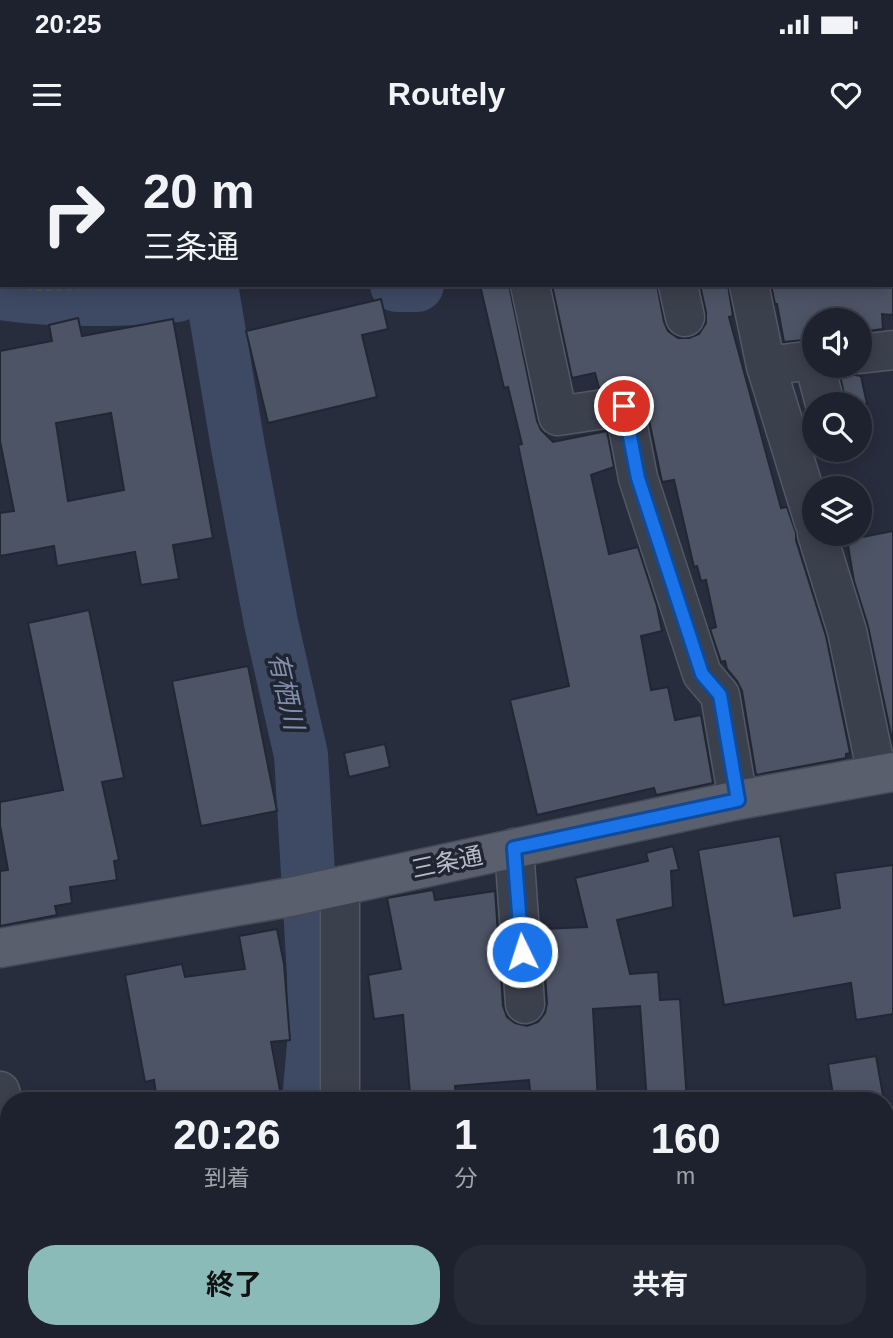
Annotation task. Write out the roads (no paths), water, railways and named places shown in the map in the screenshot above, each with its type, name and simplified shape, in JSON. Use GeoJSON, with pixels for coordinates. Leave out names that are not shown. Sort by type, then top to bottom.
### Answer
{"type":"FeatureCollection","features":[{"type":"Feature","properties":{"kind":"main road","name":"三条通"},"geometry":{"type":"LineString","coordinates":[[0,948],[290,897],[738,800],[885,773]]}},
{"type":"Feature","properties":{"kind":"street"},"geometry":{"type":"LineString","coordinates":[[530,287],[558,416],[624,406],[638,478],[702,674],[720,695],[738,800]]}},
{"type":"Feature","properties":{"kind":"street"},"geometry":{"type":"LineString","coordinates":[[749,287],[766,366],[802,483]]}},
{"type":"Feature","properties":{"kind":"street"},"geometry":{"type":"LineString","coordinates":[[872,352],[893,350]]}},
{"type":"Feature","properties":{"kind":"street"},"geometry":{"type":"LineString","coordinates":[[766,366],[802,362]]}},
{"type":"Feature","properties":{"kind":"street"},"geometry":{"type":"LineString","coordinates":[[821,546],[847,631],[885,773]]}},
{"type":"Feature","properties":{"kind":"street"},"geometry":{"type":"LineString","coordinates":[[514,848],[526,1004]]}},
{"type":"Feature","properties":{"kind":"street"},"geometry":{"type":"LineString","coordinates":[[336,887],[340,1092]]}},
{"type":"Feature","properties":{"kind":"waterway","name":"有栖川"},"geometry":{"type":"LineString","coordinates":[[211,287],[271,623],[301,755],[314,975],[315,1033],[310,1092]]}},
{"type":"Feature","properties":{"kind":"waterway"},"geometry":{"type":"LineString","coordinates":[[0,293],[88,299],[177,295]]}}]}
